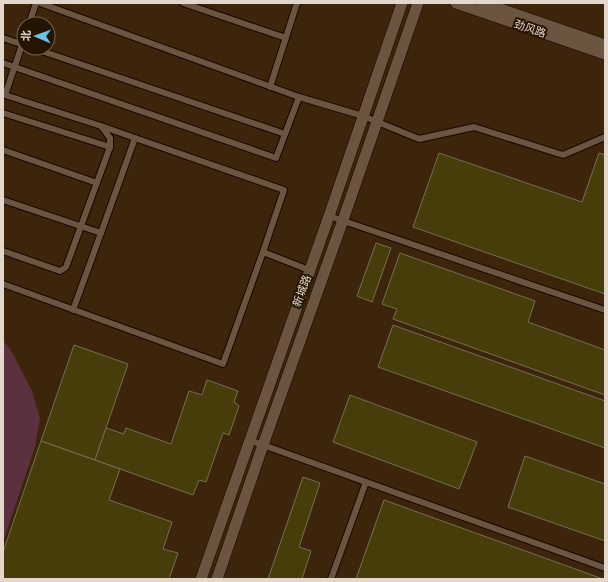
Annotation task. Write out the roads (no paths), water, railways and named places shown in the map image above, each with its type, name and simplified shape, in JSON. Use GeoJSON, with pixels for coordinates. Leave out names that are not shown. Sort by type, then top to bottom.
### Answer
{"type":"FeatureCollection","features":[{"type":"Feature","properties":{"kind":"street","name":"新城路"},"geometry":{"type":"LineString","coordinates":[[201,579],[329,216],[402,3]]}},
{"type":"Feature","properties":{"kind":"street","name":"新城路"},"geometry":{"type":"LineString","coordinates":[[217,579],[418,3]]}},
{"type":"Feature","properties":{"kind":"street","name":"劲风路"},"geometry":{"type":"LineString","coordinates":[[456,3],[605,54]]}},
{"type":"Feature","properties":{"kind":"street","name":"劲风路"},"geometry":{"type":"LineString","coordinates":[[483,3],[605,45]]}},
{"type":"Feature","properties":{"kind":"lane"},"geometry":{"type":"LineString","coordinates":[[32,16],[36,3]]}},
{"type":"Feature","properties":{"kind":"lane"},"geometry":{"type":"LineString","coordinates":[[40,3],[299,97],[363,116],[419,139],[474,127],[563,156],[605,136]]}},
{"type":"Feature","properties":{"kind":"lane"},"geometry":{"type":"LineString","coordinates":[[183,3],[286,38]]}},
{"type":"Feature","properties":{"kind":"lane"},"geometry":{"type":"LineString","coordinates":[[270,86],[297,3]]}},
{"type":"Feature","properties":{"kind":"lane"},"geometry":{"type":"LineString","coordinates":[[3,38],[16,41]]}},
{"type":"Feature","properties":{"kind":"lane"},"geometry":{"type":"LineString","coordinates":[[3,284],[222,364],[284,190],[100,126],[5,95],[19,56]]}},
{"type":"Feature","properties":{"kind":"lane"},"geometry":{"type":"LineString","coordinates":[[56,56],[285,134]]}},
{"type":"Feature","properties":{"kind":"lane"},"geometry":{"type":"LineString","coordinates":[[3,63],[276,158],[299,97]]}},
{"type":"Feature","properties":{"kind":"lane"},"geometry":{"type":"LineString","coordinates":[[3,112],[110,147]]}},
{"type":"Feature","properties":{"kind":"lane"},"geometry":{"type":"LineString","coordinates":[[3,251],[60,271],[66,267],[110,147],[110,138],[100,126]]}},
{"type":"Feature","properties":{"kind":"lane"},"geometry":{"type":"LineString","coordinates":[[74,310],[135,138]]}},
{"type":"Feature","properties":{"kind":"lane"},"geometry":{"type":"LineString","coordinates":[[3,150],[97,182]]}},
{"type":"Feature","properties":{"kind":"lane"},"geometry":{"type":"LineString","coordinates":[[3,200],[101,233]]}},
{"type":"Feature","properties":{"kind":"lane"},"geometry":{"type":"LineString","coordinates":[[329,216],[605,310]]}},
{"type":"Feature","properties":{"kind":"lane"},"geometry":{"type":"LineString","coordinates":[[263,252],[310,270]]}},
{"type":"Feature","properties":{"kind":"lane"},"geometry":{"type":"LineString","coordinates":[[249,440],[605,568]]}},
{"type":"Feature","properties":{"kind":"lane"},"geometry":{"type":"LineString","coordinates":[[331,579],[366,482]]}}]}
